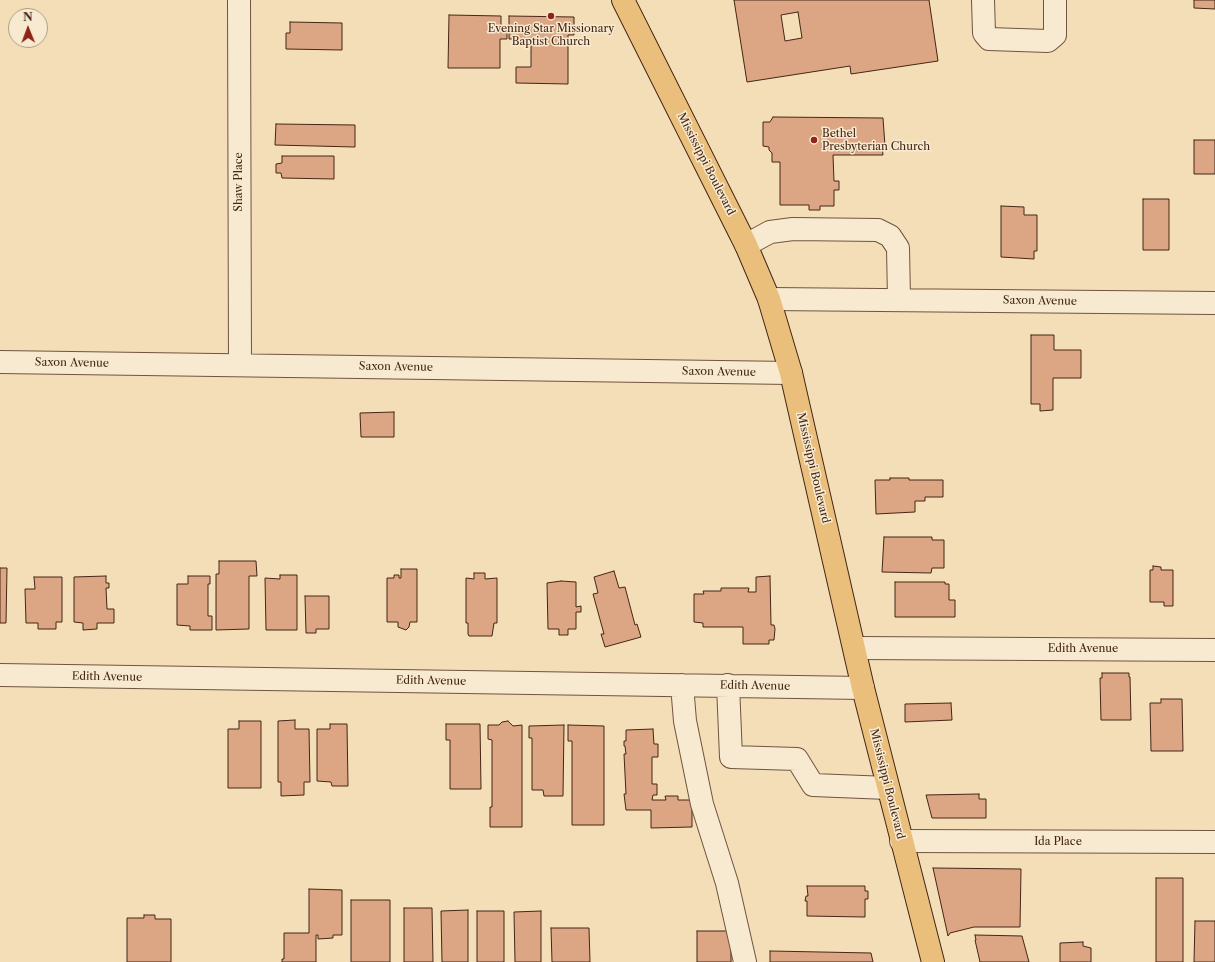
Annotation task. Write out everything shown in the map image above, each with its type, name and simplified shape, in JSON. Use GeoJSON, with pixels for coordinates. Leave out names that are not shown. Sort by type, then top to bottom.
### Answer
{"type":"FeatureCollection","features":[{"type":"Feature","properties":{"kind":"main road","name":"Mississippi Boulevard"},"geometry":{"type":"LineString","coordinates":[[624,0],[746,245],[769,298],[791,373],[863,688],[933,962]]}},
{"type":"Feature","properties":{"kind":"street","name":"Shaw Place"},"geometry":{"type":"LineString","coordinates":[[238,0],[240,365]]}},
{"type":"Feature","properties":{"kind":"street"},"geometry":{"type":"LineString","coordinates":[[983,0],[984,32],[989,39],[1048,41],[1055,35],[1055,0]]}},
{"type":"Feature","properties":{"kind":"street"},"geometry":{"type":"LineString","coordinates":[[746,245],[770,232],[792,228],[878,230],[890,236],[898,248],[899,299]]}},
{"type":"Feature","properties":{"kind":"street","name":"Saxon Avenue"},"geometry":{"type":"LineString","coordinates":[[769,298],[1215,303]]}},
{"type":"Feature","properties":{"kind":"street","name":"Saxon Avenue"},"geometry":{"type":"LineString","coordinates":[[0,362],[791,373]]}},
{"type":"Feature","properties":{"kind":"street","name":"Edith Avenue"},"geometry":{"type":"LineString","coordinates":[[854,648],[1215,650]]}},
{"type":"Feature","properties":{"kind":"street","name":"Edith Avenue"},"geometry":{"type":"LineString","coordinates":[[0,675],[863,688]]}},
{"type":"Feature","properties":{"kind":"street"},"geometry":{"type":"LineString","coordinates":[[682,685],[685,721],[702,804],[727,883],[745,962]]}},
{"type":"Feature","properties":{"kind":"street"},"geometry":{"type":"LineString","coordinates":[[728,685],[731,757],[798,759],[813,785],[888,788]]}},
{"type":"Feature","properties":{"kind":"street","name":"Ida Place"},"geometry":{"type":"LineString","coordinates":[[901,841],[1215,842]]}},
{"type":"Feature","properties":{"kind":"building"},"geometry":{"type":"Polygon","coordinates":[[[734,0],[929,0],[938,61],[851,74],[850,66],[747,82],[734,0]],[[798,12],[781,15],[785,41],[802,38],[798,12]]]}},
{"type":"Feature","properties":{"kind":"building"},"geometry":{"type":"Polygon","coordinates":[[[1194,0],[1215,0],[1215,9],[1194,8],[1194,0]]]}},
{"type":"Feature","properties":{"kind":"building"},"geometry":{"type":"Polygon","coordinates":[[[449,15],[501,16],[501,27],[507,27],[507,39],[500,39],[500,68],[448,68],[449,15]]]}},
{"type":"Feature","properties":{"kind":"building"},"geometry":{"type":"Polygon","coordinates":[[[509,16],[574,17],[574,35],[568,35],[568,84],[516,83],[516,67],[531,67],[531,39],[509,39],[509,16]]]}},
{"type":"Feature","properties":{"kind":"building"},"geometry":{"type":"Polygon","coordinates":[[[290,22],[342,23],[342,50],[286,49],[286,33],[290,33],[290,22]]]}},
{"type":"Feature","properties":{"kind":"building"},"geometry":{"type":"Polygon","coordinates":[[[773,117],[883,118],[885,146],[882,146],[883,155],[833,155],[834,181],[839,181],[839,190],[834,190],[834,206],[820,206],[820,210],[809,210],[809,205],[780,205],[780,162],[772,162],[772,153],[769,150],[769,147],[763,146],[763,122],[770,122],[773,117]]]}},
{"type":"Feature","properties":{"kind":"building"},"geometry":{"type":"Polygon","coordinates":[[[276,124],[355,125],[355,147],[275,145],[276,124]]]}},
{"type":"Feature","properties":{"kind":"building"},"geometry":{"type":"Polygon","coordinates":[[[1194,140],[1215,140],[1215,174],[1194,174],[1194,140]]]}},
{"type":"Feature","properties":{"kind":"building"},"geometry":{"type":"Polygon","coordinates":[[[282,156],[334,156],[334,179],[282,178],[281,173],[276,173],[276,164],[282,163],[282,156]]]}},
{"type":"Feature","properties":{"kind":"building"},"geometry":{"type":"Polygon","coordinates":[[[1143,199],[1169,199],[1169,250],[1143,250],[1143,199]]]}},
{"type":"Feature","properties":{"kind":"building"},"geometry":{"type":"Polygon","coordinates":[[[1001,206],[1024,207],[1024,215],[1037,215],[1037,251],[1034,251],[1034,259],[1001,257],[1001,206]]]}},
{"type":"Feature","properties":{"kind":"building"},"geometry":{"type":"Polygon","coordinates":[[[1031,335],[1054,335],[1054,350],[1081,350],[1081,378],[1053,378],[1053,410],[1040,411],[1040,404],[1031,404],[1031,335]]]}},
{"type":"Feature","properties":{"kind":"building"},"geometry":{"type":"Polygon","coordinates":[[[394,412],[394,437],[361,437],[360,413],[394,412]]]}},
{"type":"Feature","properties":{"kind":"building"},"geometry":{"type":"Polygon","coordinates":[[[890,478],[909,478],[909,480],[943,480],[943,497],[925,497],[925,501],[915,501],[915,512],[876,514],[875,480],[890,480],[890,478]]]}},
{"type":"Feature","properties":{"kind":"building"},"geometry":{"type":"Polygon","coordinates":[[[884,537],[932,537],[932,540],[944,540],[944,568],[932,568],[931,573],[882,572],[884,537]]]}},
{"type":"Feature","properties":{"kind":"building"},"geometry":{"type":"Polygon","coordinates":[[[219,561],[256,561],[257,576],[249,576],[249,629],[216,630],[216,574],[219,574],[219,561]]]}},
{"type":"Feature","properties":{"kind":"building"},"geometry":{"type":"Polygon","coordinates":[[[1153,566],[1161,567],[1161,570],[1173,570],[1173,606],[1164,606],[1164,602],[1150,602],[1150,570],[1153,570],[1153,566]]]}},
{"type":"Feature","properties":{"kind":"building"},"geometry":{"type":"Polygon","coordinates":[[[0,568],[7,568],[6,623],[0,623],[0,568]]]}},
{"type":"Feature","properties":{"kind":"building"},"geometry":{"type":"Polygon","coordinates":[[[401,569],[417,569],[417,622],[410,622],[409,627],[406,630],[398,627],[398,622],[387,622],[387,578],[394,578],[394,575],[399,575],[399,578],[401,578],[401,569]]]}},
{"type":"Feature","properties":{"kind":"building"},"geometry":{"type":"Polygon","coordinates":[[[614,571],[619,588],[625,587],[635,625],[637,624],[641,637],[605,647],[601,634],[604,634],[593,594],[598,593],[594,577],[614,571]]]}},
{"type":"Feature","properties":{"kind":"building"},"geometry":{"type":"Polygon","coordinates":[[[474,573],[485,573],[485,579],[497,578],[497,623],[494,623],[492,636],[469,636],[468,634],[468,623],[466,623],[466,578],[474,579],[474,573]]]}},
{"type":"Feature","properties":{"kind":"building"},"geometry":{"type":"Polygon","coordinates":[[[280,575],[297,575],[297,630],[266,630],[265,578],[280,579],[280,575]]]}},
{"type":"Feature","properties":{"kind":"building"},"geometry":{"type":"Polygon","coordinates":[[[106,576],[106,583],[109,583],[109,588],[106,588],[107,609],[114,609],[114,623],[97,623],[97,629],[83,630],[83,623],[74,622],[74,577],[106,576]]]}},
{"type":"Feature","properties":{"kind":"building"},"geometry":{"type":"Polygon","coordinates":[[[188,576],[210,576],[210,584],[208,584],[208,616],[212,616],[212,630],[190,630],[190,626],[177,625],[177,584],[188,584],[188,576]]]}},
{"type":"Feature","properties":{"kind":"building"},"geometry":{"type":"Polygon","coordinates":[[[770,576],[771,625],[774,625],[775,629],[774,640],[769,640],[769,644],[743,644],[743,627],[703,627],[703,623],[694,622],[694,594],[704,594],[703,591],[721,591],[721,588],[749,588],[748,592],[756,592],[756,577],[770,576]]]}},
{"type":"Feature","properties":{"kind":"building"},"geometry":{"type":"Polygon","coordinates":[[[34,577],[62,577],[62,622],[56,622],[56,629],[38,629],[38,623],[26,623],[25,589],[35,589],[34,577]]]}},
{"type":"Feature","properties":{"kind":"building"},"geometry":{"type":"Polygon","coordinates":[[[561,581],[576,582],[576,607],[581,606],[581,612],[576,612],[576,629],[568,629],[568,635],[559,635],[559,629],[548,629],[547,583],[561,581]]]}},
{"type":"Feature","properties":{"kind":"building"},"geometry":{"type":"Polygon","coordinates":[[[895,582],[945,582],[945,584],[949,584],[949,600],[955,600],[955,617],[895,617],[895,582]]]}},
{"type":"Feature","properties":{"kind":"building"},"geometry":{"type":"Polygon","coordinates":[[[305,596],[329,596],[329,629],[316,629],[316,633],[306,633],[305,596]]]}},
{"type":"Feature","properties":{"kind":"building"},"geometry":{"type":"Polygon","coordinates":[[[1102,673],[1129,673],[1131,720],[1101,720],[1100,678],[1102,678],[1102,673]]]}},
{"type":"Feature","properties":{"kind":"building"},"geometry":{"type":"Polygon","coordinates":[[[1161,699],[1182,699],[1183,751],[1151,751],[1150,703],[1161,703],[1161,699]]]}},
{"type":"Feature","properties":{"kind":"building"},"geometry":{"type":"Polygon","coordinates":[[[951,703],[952,720],[905,722],[905,704],[951,703]]]}},
{"type":"Feature","properties":{"kind":"building"},"geometry":{"type":"Polygon","coordinates":[[[295,720],[295,729],[309,729],[310,782],[304,782],[304,795],[281,796],[281,782],[278,782],[278,721],[295,720]]]}},
{"type":"Feature","properties":{"kind":"building"},"geometry":{"type":"Polygon","coordinates":[[[239,721],[261,721],[261,788],[228,788],[228,729],[239,729],[239,721]]]}},
{"type":"Feature","properties":{"kind":"building"},"geometry":{"type":"Polygon","coordinates":[[[508,721],[513,726],[522,725],[522,827],[490,827],[490,807],[492,807],[492,740],[488,739],[488,725],[499,725],[502,722],[508,721]]]}},
{"type":"Feature","properties":{"kind":"building"},"geometry":{"type":"Polygon","coordinates":[[[330,724],[347,724],[348,786],[332,786],[331,782],[317,781],[317,729],[330,729],[330,724]]]}},
{"type":"Feature","properties":{"kind":"building"},"geometry":{"type":"Polygon","coordinates":[[[446,724],[480,724],[481,789],[450,789],[450,740],[446,740],[446,724]]]}},
{"type":"Feature","properties":{"kind":"building"},"geometry":{"type":"Polygon","coordinates":[[[564,725],[563,796],[544,796],[543,790],[532,790],[532,738],[529,738],[529,726],[564,725]]]}},
{"type":"Feature","properties":{"kind":"building"},"geometry":{"type":"Polygon","coordinates":[[[568,725],[604,726],[604,825],[572,825],[572,741],[568,741],[568,725]]]}},
{"type":"Feature","properties":{"kind":"building"},"geometry":{"type":"Polygon","coordinates":[[[653,729],[654,744],[658,744],[658,757],[652,757],[652,784],[657,784],[657,795],[653,795],[652,800],[666,800],[665,796],[678,796],[678,800],[692,800],[692,827],[651,828],[651,810],[626,810],[624,794],[626,794],[624,754],[626,754],[624,741],[626,741],[626,730],[653,729]]]}},
{"type":"Feature","properties":{"kind":"building"},"geometry":{"type":"Polygon","coordinates":[[[979,794],[979,799],[986,799],[986,818],[932,818],[926,795],[979,794]]]}},
{"type":"Feature","properties":{"kind":"building"},"geometry":{"type":"Polygon","coordinates":[[[933,868],[1021,869],[1020,927],[974,927],[950,933],[948,936],[933,868]]]}},
{"type":"Feature","properties":{"kind":"building"},"geometry":{"type":"Polygon","coordinates":[[[1156,878],[1183,878],[1183,962],[1156,962],[1156,878]]]}},
{"type":"Feature","properties":{"kind":"building"},"geometry":{"type":"Polygon","coordinates":[[[807,886],[865,886],[865,891],[868,891],[868,899],[865,899],[865,917],[807,916],[807,901],[805,901],[806,896],[808,896],[807,886]]]}},
{"type":"Feature","properties":{"kind":"building"},"geometry":{"type":"Polygon","coordinates":[[[309,889],[342,890],[342,935],[333,935],[333,938],[318,939],[318,935],[316,935],[316,962],[282,962],[282,959],[284,959],[284,933],[309,933],[309,889]]]}},
{"type":"Feature","properties":{"kind":"building"},"geometry":{"type":"Polygon","coordinates":[[[351,900],[390,900],[390,962],[351,962],[351,900]]]}},
{"type":"Feature","properties":{"kind":"building"},"geometry":{"type":"Polygon","coordinates":[[[404,908],[432,908],[433,962],[404,962],[404,908]]]}},
{"type":"Feature","properties":{"kind":"building"},"geometry":{"type":"Polygon","coordinates":[[[468,910],[468,962],[442,962],[441,911],[468,910]]]}},
{"type":"Feature","properties":{"kind":"building"},"geometry":{"type":"Polygon","coordinates":[[[477,911],[504,911],[504,962],[477,962],[477,911]]]}},
{"type":"Feature","properties":{"kind":"building"},"geometry":{"type":"Polygon","coordinates":[[[541,911],[541,962],[515,962],[514,912],[541,911]]]}},
{"type":"Feature","properties":{"kind":"building"},"geometry":{"type":"Polygon","coordinates":[[[144,915],[155,915],[155,919],[171,919],[171,962],[127,962],[127,918],[144,918],[144,915]]]}},
{"type":"Feature","properties":{"kind":"building"},"geometry":{"type":"Polygon","coordinates":[[[1195,921],[1215,921],[1215,962],[1194,962],[1195,921]]]}},
{"type":"Feature","properties":{"kind":"building"},"geometry":{"type":"Polygon","coordinates":[[[551,928],[589,928],[590,962],[552,962],[551,928]]]}},
{"type":"Feature","properties":{"kind":"building"},"geometry":{"type":"Polygon","coordinates":[[[697,931],[731,931],[731,962],[697,962],[697,931]]]}},
{"type":"Feature","properties":{"kind":"building"},"geometry":{"type":"Polygon","coordinates":[[[975,935],[1022,936],[1029,962],[980,962],[975,935]]]}},
{"type":"Feature","properties":{"kind":"building"},"geometry":{"type":"Polygon","coordinates":[[[1083,942],[1083,946],[1091,948],[1091,962],[1060,962],[1060,943],[1083,942]]]}},
{"type":"Feature","properties":{"kind":"building"},"geometry":{"type":"Polygon","coordinates":[[[770,951],[871,953],[873,962],[770,962],[770,951]]]}},
{"type":"Feature","properties":{"kind":"place","name":"Evening Star Missionary Baptist Church"},"geometry":{"type":"Point","coordinates":[551,16]}},
{"type":"Feature","properties":{"kind":"place","name":"Bethel Presbyterian Church"},"geometry":{"type":"Point","coordinates":[814,140]}}]}
